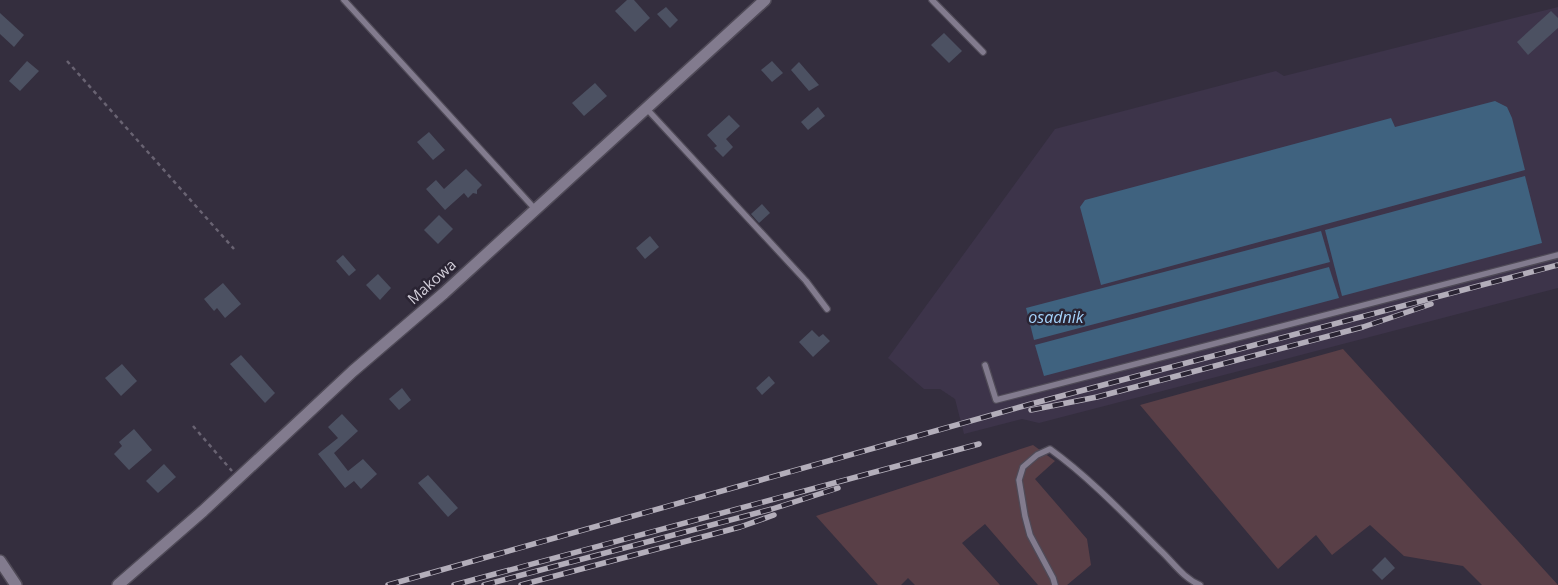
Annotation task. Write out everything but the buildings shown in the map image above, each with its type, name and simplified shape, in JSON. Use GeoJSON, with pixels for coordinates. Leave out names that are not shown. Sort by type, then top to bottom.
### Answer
{"type":"FeatureCollection","features":[{"type":"Feature","properties":{"kind":"street","name":"Makowa"},"geometry":{"type":"LineString","coordinates":[[118,585],[168,542],[353,372],[444,293],[765,0]]}},
{"type":"Feature","properties":{"kind":"street"},"geometry":{"type":"LineString","coordinates":[[0,561],[16,585]]}},
{"type":"Feature","properties":{"kind":"lane"},"geometry":{"type":"LineString","coordinates":[[344,0],[535,210]]}},
{"type":"Feature","properties":{"kind":"lane"},"geometry":{"type":"LineString","coordinates":[[932,0],[983,52]]}},
{"type":"Feature","properties":{"kind":"lane"},"geometry":{"type":"LineString","coordinates":[[646,108],[806,281],[827,309]]}},
{"type":"Feature","properties":{"kind":"lane"},"geometry":{"type":"LineString","coordinates":[[985,365],[996,400],[1558,255]]}},
{"type":"Feature","properties":{"kind":"lane"},"geometry":{"type":"LineString","coordinates":[[1055,585],[1030,535],[1019,480],[1023,466],[1037,454],[1050,449],[1078,472],[1190,580],[1200,585]]}},
{"type":"Feature","properties":{"kind":"path"},"geometry":{"type":"LineString","coordinates":[[66,61],[234,249]]}},
{"type":"Feature","properties":{"kind":"path"},"geometry":{"type":"LineString","coordinates":[[193,426],[238,477]]}},
{"type":"Feature","properties":{"kind":"shaded area"},"geometry":{"type":"Polygon","coordinates":[[[1558,7],[1558,288],[1039,423],[1022,419],[964,434],[955,399],[940,389],[924,389],[888,358],[1055,129],[1276,71],[1284,76],[1558,7]]]}},
{"type":"Feature","properties":{"kind":"shaded area"},"geometry":{"type":"Polygon","coordinates":[[[1343,349],[1558,585],[1482,585],[1463,566],[1404,556],[1370,525],[1332,555],[1316,535],[1278,569],[1140,405],[1343,349]]]}},
{"type":"Feature","properties":{"kind":"shaded area"},"geometry":{"type":"Polygon","coordinates":[[[1033,445],[1055,461],[1035,479],[1087,539],[1091,565],[1067,585],[1038,585],[985,524],[962,543],[1000,585],[915,585],[908,578],[901,585],[878,585],[816,516],[1033,445]]]}},
{"type":"Feature","properties":{"kind":"water"},"geometry":{"type":"Polygon","coordinates":[[[1495,101],[1507,107],[1512,118],[1525,170],[1101,285],[1080,207],[1085,200],[1391,118],[1395,127],[1495,101]]]}},
{"type":"Feature","properties":{"kind":"water"},"geometry":{"type":"Polygon","coordinates":[[[1525,176],[1542,243],[1342,296],[1325,230],[1525,176]]]}},
{"type":"Feature","properties":{"kind":"water","name":"osadnik"},"geometry":{"type":"Polygon","coordinates":[[[1321,231],[1330,262],[1034,340],[1026,308],[1321,231]]]}},
{"type":"Feature","properties":{"kind":"water","name":"osadnik"},"geometry":{"type":"Polygon","coordinates":[[[1329,267],[1339,298],[1044,376],[1035,345],[1329,267]]]}},
{"type":"Feature","properties":{"kind":"railway"},"geometry":{"type":"LineString","coordinates":[[388,585],[1031,404],[1558,265]]}},
{"type":"Feature","properties":{"kind":"railway"},"geometry":{"type":"LineString","coordinates":[[1031,410],[1097,397],[1363,327],[1431,304]]}},
{"type":"Feature","properties":{"kind":"railway"},"geometry":{"type":"LineString","coordinates":[[454,585],[979,444]]}},
{"type":"Feature","properties":{"kind":"railway"},"geometry":{"type":"LineString","coordinates":[[484,585],[772,509],[838,488]]}},
{"type":"Feature","properties":{"kind":"railway"},"geometry":{"type":"LineString","coordinates":[[521,585],[740,527],[774,515]]}}]}
